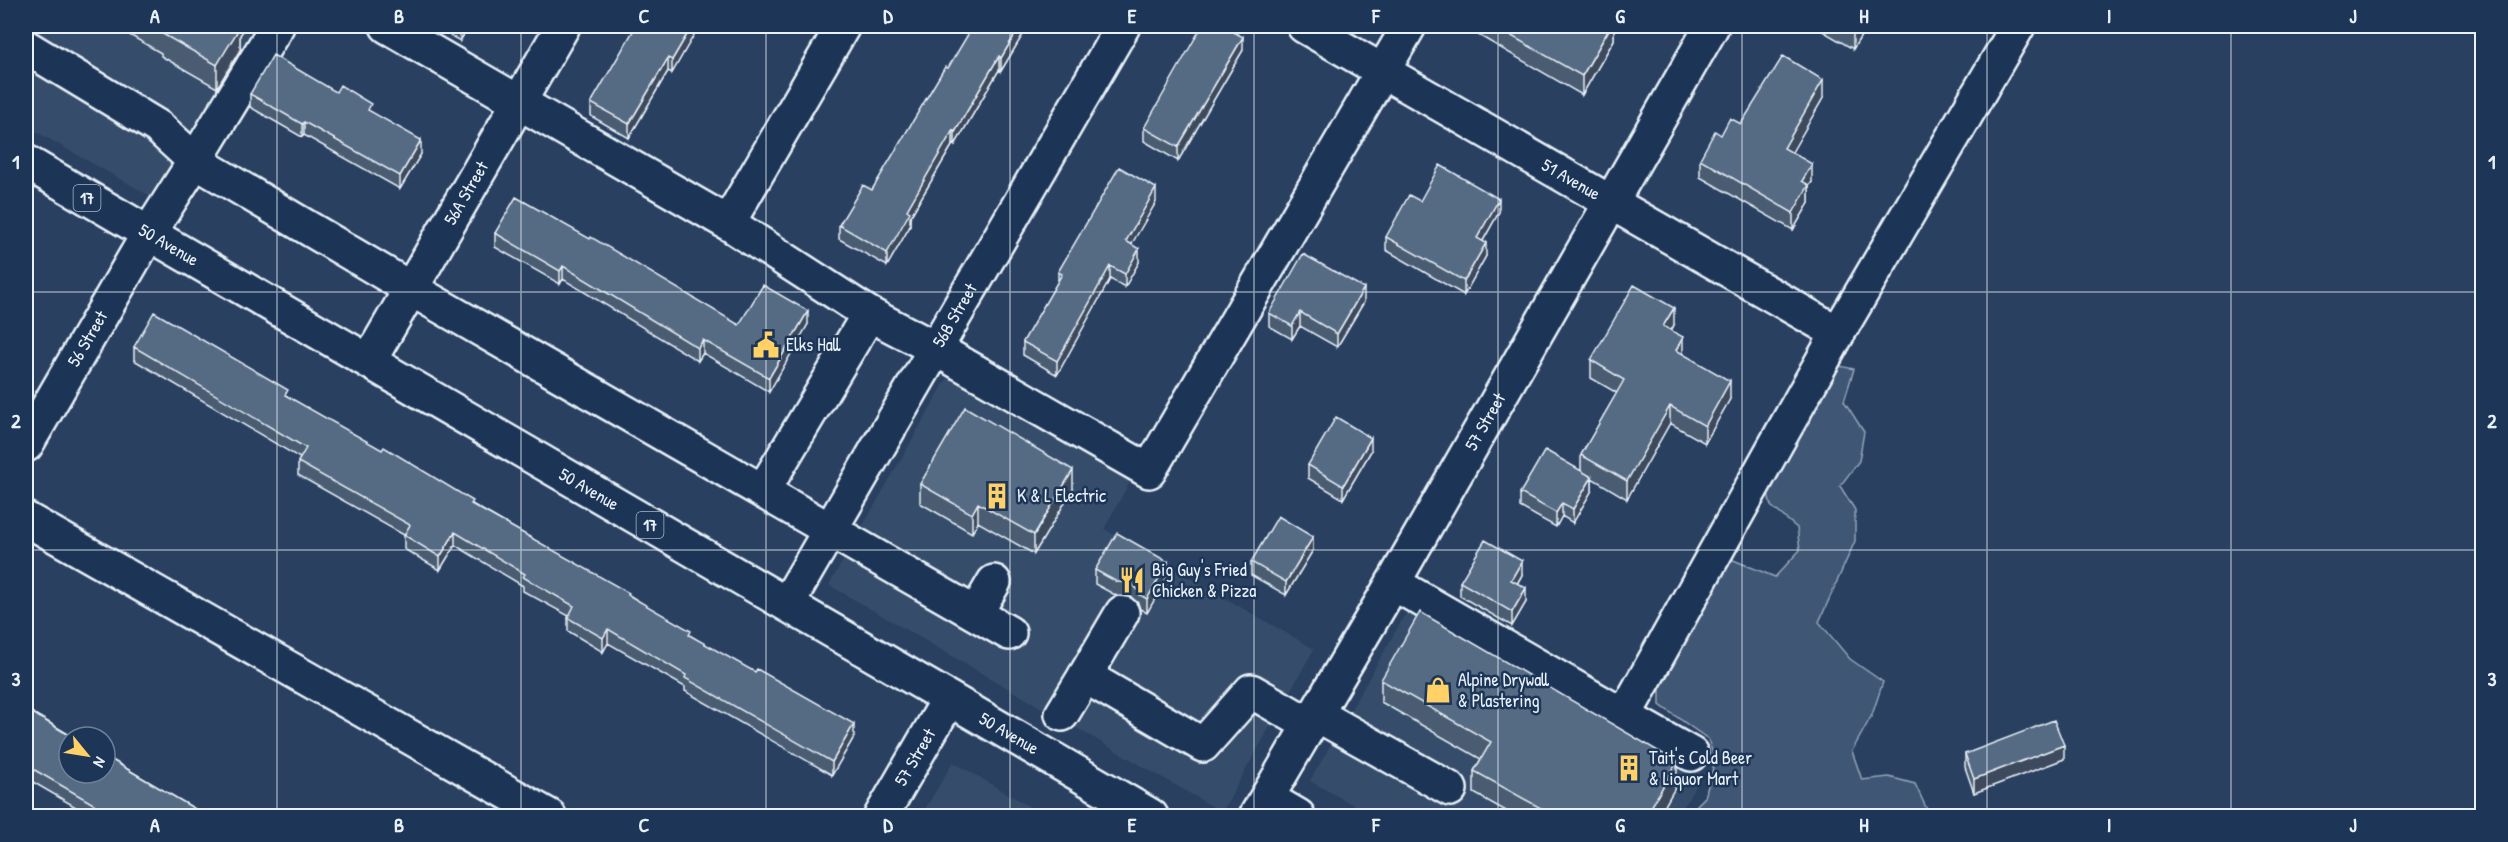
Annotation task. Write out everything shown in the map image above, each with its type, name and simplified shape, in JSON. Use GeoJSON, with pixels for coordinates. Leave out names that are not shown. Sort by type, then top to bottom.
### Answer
{"type":"FeatureCollection","features":[{"type":"Feature","properties":{"kind":"street","name":"56 Street"},"geometry":{"type":"LineString","coordinates":[[26,445],[149,233],[277,26]]}},
{"type":"Feature","properties":{"kind":"street"},"geometry":{"type":"LineString","coordinates":[[387,26],[728,223],[869,314],[936,349],[1149,471],[1410,26]]}},
{"type":"Feature","properties":{"kind":"street","name":"56A Street"},"geometry":{"type":"LineString","coordinates":[[369,361],[563,26]]}},
{"type":"Feature","properties":{"kind":"street"},"geometry":{"type":"LineString","coordinates":[[728,223],[843,26]]}},
{"type":"Feature","properties":{"kind":"street","name":"56B Street"},"geometry":{"type":"LineString","coordinates":[[787,604],[1123,26]]}},
{"type":"Feature","properties":{"kind":"street","name":"51 Avenue"},"geometry":{"type":"LineString","coordinates":[[1304,26],[1838,333]]}},
{"type":"Feature","properties":{"kind":"street","name":"57 Street"},"geometry":{"type":"LineString","coordinates":[[1261,807],[1393,583],[1712,26]]}},
{"type":"Feature","properties":{"kind":"street"},"geometry":{"type":"LineString","coordinates":[[1624,716],[1838,333],[2018,26]]}},
{"type":"Feature","properties":{"kind":"street"},"geometry":{"type":"LineString","coordinates":[[26,47],[158,127],[195,161],[411,289],[1009,633]]}},
{"type":"Feature","properties":{"kind":"street","name":"50 Avenue"},"geometry":{"type":"LineString","coordinates":[[26,162],[1151,816]]}},
{"type":"Feature","properties":{"kind":"street"},"geometry":{"type":"LineString","coordinates":[[763,491],[869,314]]}},
{"type":"Feature","properties":{"kind":"street"},"geometry":{"type":"LineString","coordinates":[[26,519],[549,816]]}},
{"type":"Feature","properties":{"kind":"street"},"geometry":{"type":"LineString","coordinates":[[976,613],[994,582]]}},
{"type":"Feature","properties":{"kind":"street"},"geometry":{"type":"LineString","coordinates":[[1393,583],[1691,754]]}},
{"type":"Feature","properties":{"kind":"street"},"geometry":{"type":"LineString","coordinates":[[1062,714],[1122,612]]}},
{"type":"Feature","properties":{"kind":"street"},"geometry":{"type":"LineString","coordinates":[[1085,676],[1203,745],[1251,691],[1313,719],[1450,789]]}},
{"type":"Feature","properties":{"kind":"street","name":"57 Street"},"geometry":{"type":"LineString","coordinates":[[881,816],[949,699]]}},
{"type":"Feature","properties":{"kind":"street"},"geometry":{"type":"LineString","coordinates":[[1261,807],[1298,816]]}},
{"type":"Feature","properties":{"kind":"shaded area"},"geometry":{"type":"Polygon","coordinates":[[[26,26],[261,26],[159,201],[26,126],[26,26]]]}},
{"type":"Feature","properties":{"kind":"shaded area"},"geometry":{"type":"Polygon","coordinates":[[[1835,365],[1854,369],[1844,401],[1864,432],[1859,461],[1840,486],[1855,510],[1855,541],[1819,622],[1850,659],[1883,682],[1872,715],[1852,751],[1862,780],[1889,777],[1915,784],[1930,816],[1686,816],[1705,797],[1715,760],[1708,739],[1660,705],[1660,679],[1726,557],[1775,577],[1800,550],[1797,528],[1771,506],[1766,484],[1835,365]]]}},
{"type":"Feature","properties":{"kind":"shaded area"},"geometry":{"type":"Polygon","coordinates":[[[952,370],[1134,474],[1104,529],[1314,649],[1222,812],[829,585],[952,370]]]}},
{"type":"Feature","properties":{"kind":"shaded area"},"geometry":{"type":"Polygon","coordinates":[[[1409,608],[1703,774],[1678,816],[1373,816],[1310,781],[1409,608]]]}},
{"type":"Feature","properties":{"kind":"shaded area"},"geometry":{"type":"Polygon","coordinates":[[[953,762],[1046,816],[921,816],[953,762]]]}},
{"type":"Feature","properties":{"kind":"building"},"geometry":{"type":"Polygon","coordinates":[[[154,26],[240,27],[217,65],[161,33],[163,31],[154,26]]]}},
{"type":"Feature","properties":{"kind":"building"},"geometry":{"type":"Polygon","coordinates":[[[636,26],[692,26],[672,60],[668,58],[629,124],[591,103],[636,26]]]}},
{"type":"Feature","properties":{"kind":"building"},"geometry":{"type":"Polygon","coordinates":[[[973,26],[1020,26],[1001,58],[999,56],[955,132],[953,130],[907,210],[910,212],[887,253],[839,225],[863,185],[872,190],[945,67],[948,68],[973,26]]]}},
{"type":"Feature","properties":{"kind":"building"},"geometry":{"type":"Polygon","coordinates":[[[1202,26],[1223,26],[1243,37],[1178,147],[1144,128],[1202,26]]]}},
{"type":"Feature","properties":{"kind":"building"},"geometry":{"type":"Polygon","coordinates":[[[1494,26],[1611,26],[1582,76],[1494,26]]]}},
{"type":"Feature","properties":{"kind":"building"},"geometry":{"type":"Polygon","coordinates":[[[1843,26],[1857,26],[1853,32],[1843,26]]]}},
{"type":"Feature","properties":{"kind":"building"},"geometry":{"type":"Polygon","coordinates":[[[273,55],[336,92],[340,85],[371,104],[368,110],[421,140],[400,176],[250,94],[273,55]]]}},
{"type":"Feature","properties":{"kind":"building"},"geometry":{"type":"Polygon","coordinates":[[[1783,56],[1823,80],[1784,148],[1812,164],[1802,181],[1809,185],[1793,213],[1700,159],[1715,131],[1721,135],[1730,118],[1741,124],[1783,56]]]}},
{"type":"Feature","properties":{"kind":"building"},"geometry":{"type":"Polygon","coordinates":[[[1440,165],[1499,199],[1477,238],[1486,243],[1464,281],[1386,237],[1409,195],[1420,201],[1440,165]]]}},
{"type":"Feature","properties":{"kind":"building"},"geometry":{"type":"Polygon","coordinates":[[[1119,167],[1156,188],[1126,241],[1139,249],[1125,274],[1110,266],[1057,361],[1023,342],[1062,274],[1058,272],[1119,167]]]}},
{"type":"Feature","properties":{"kind":"building"},"geometry":{"type":"Polygon","coordinates":[[[516,197],[590,239],[591,237],[739,325],[763,285],[808,311],[769,378],[703,340],[698,348],[563,266],[560,271],[495,233],[516,197]]]}},
{"type":"Feature","properties":{"kind":"building"},"geometry":{"type":"Polygon","coordinates":[[[26,251],[34,256],[26,269],[26,251]]]}},
{"type":"Feature","properties":{"kind":"building"},"geometry":{"type":"Polygon","coordinates":[[[1303,254],[1364,288],[1337,334],[1300,312],[1292,326],[1269,313],[1303,254]]]}},
{"type":"Feature","properties":{"kind":"building"},"geometry":{"type":"Polygon","coordinates":[[[1634,285],[1674,308],[1663,326],[1683,337],[1676,350],[1730,381],[1705,426],[1670,406],[1627,481],[1581,455],[1624,380],[1591,360],[1634,285]]]}},
{"type":"Feature","properties":{"kind":"building"},"geometry":{"type":"Polygon","coordinates":[[[154,312],[288,390],[285,395],[382,450],[384,447],[473,501],[471,504],[629,593],[628,595],[691,631],[689,635],[755,672],[757,669],[854,724],[832,762],[685,678],[686,675],[608,629],[603,638],[568,618],[574,606],[523,577],[525,574],[455,532],[440,557],[404,535],[410,525],[298,462],[306,448],[134,347],[154,312]]]}},
{"type":"Feature","properties":{"kind":"building","name":"K & L Electric"},"geometry":{"type":"Polygon","coordinates":[[[965,407],[1073,470],[1034,535],[978,503],[972,514],[920,484],[965,407]]]}},
{"type":"Feature","properties":{"kind":"building"},"geometry":{"type":"Polygon","coordinates":[[[1336,417],[1371,438],[1343,486],[1308,465],[1336,417]]]}},
{"type":"Feature","properties":{"kind":"building"},"geometry":{"type":"Polygon","coordinates":[[[1545,450],[1592,477],[1573,509],[1562,503],[1556,513],[1520,493],[1545,450]]]}},
{"type":"Feature","properties":{"kind":"building"},"geometry":{"type":"Polygon","coordinates":[[[1278,516],[1313,537],[1286,582],[1251,562],[1278,516]]]}},
{"type":"Feature","properties":{"kind":"building","name":"Big Guy's Fried Chicken & Pizza"},"geometry":{"type":"Polygon","coordinates":[[[1117,533],[1168,562],[1147,599],[1140,595],[1131,583],[1117,582],[1095,570],[1117,533]]]}},
{"type":"Feature","properties":{"kind":"building"},"geometry":{"type":"Polygon","coordinates":[[[1485,540],[1522,561],[1511,580],[1526,588],[1512,612],[1460,582],[1485,540]]]}},
{"type":"Feature","properties":{"kind":"building"},"geometry":{"type":"Polygon","coordinates":[[[1420,612],[1677,762],[1646,816],[1555,816],[1474,771],[1491,742],[1381,680],[1420,612]]]}},
{"type":"Feature","properties":{"kind":"building"},"geometry":{"type":"Polygon","coordinates":[[[26,709],[57,728],[57,783],[26,765],[26,709]]]}},
{"type":"Feature","properties":{"kind":"building"},"geometry":{"type":"Polygon","coordinates":[[[2054,720],[2064,745],[1974,779],[1965,754],[2054,720]]]}},
{"type":"Feature","properties":{"kind":"building"},"geometry":{"type":"Polygon","coordinates":[[[117,763],[207,816],[114,816],[61,785],[117,785],[117,763]]]}},
{"type":"Feature","properties":{"kind":"place","name":"Elks Hall"},"geometry":{"type":"Point","coordinates":[766,345]}},
{"type":"Feature","properties":{"kind":"place","name":"K & L Electric"},"geometry":{"type":"Point","coordinates":[997,496]}},
{"type":"Feature","properties":{"kind":"place","name":"Big Guy's Fried Chicken & Pizza"},"geometry":{"type":"Point","coordinates":[1132,580]}},
{"type":"Feature","properties":{"kind":"place","name":"Alpine Drywall & Plastering"},"geometry":{"type":"Point","coordinates":[1438,690]}},
{"type":"Feature","properties":{"kind":"place","name":"Tait's Cold Beer & Liquor Mart"},"geometry":{"type":"Point","coordinates":[1629,768]}}]}
